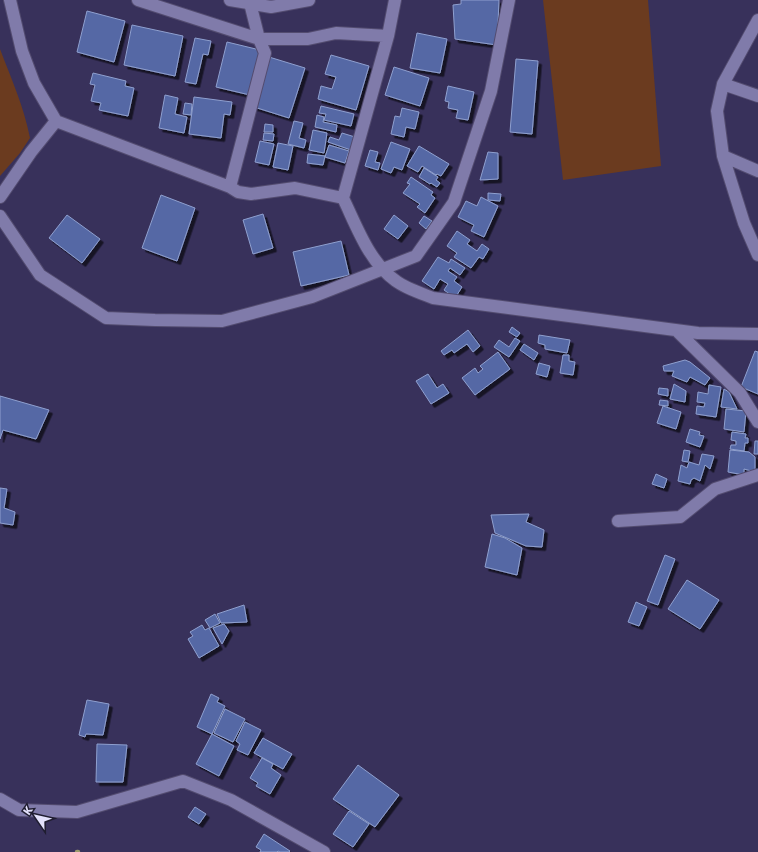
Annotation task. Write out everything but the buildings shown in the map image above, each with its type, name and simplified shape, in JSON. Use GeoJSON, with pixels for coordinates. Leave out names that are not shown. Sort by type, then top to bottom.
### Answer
{"type":"FeatureCollection","features":[{"type":"Feature","properties":{"kind":"street"},"geometry":{"type":"LineString","coordinates":[[10,0],[22,51],[34,83],[56,121],[230,187],[238,192],[251,194],[295,188],[344,198]]}},
{"type":"Feature","properties":{"kind":"street"},"geometry":{"type":"LineString","coordinates":[[138,0],[259,39],[308,40],[336,33],[388,36]]}},
{"type":"Feature","properties":{"kind":"street"},"geometry":{"type":"LineString","coordinates":[[230,0],[271,7],[309,0]]}},
{"type":"Feature","properties":{"kind":"street"},"geometry":{"type":"LineString","coordinates":[[395,0],[388,36],[344,198],[364,243],[382,269],[398,282],[434,298],[698,333],[758,334]]}},
{"type":"Feature","properties":{"kind":"street"},"geometry":{"type":"LineString","coordinates":[[0,216],[40,274],[106,318],[222,321],[312,298],[416,256],[454,202],[491,91],[509,0]]}},
{"type":"Feature","properties":{"kind":"street"},"geometry":{"type":"LineString","coordinates":[[230,187],[265,53],[259,39],[250,3]]}},
{"type":"Feature","properties":{"kind":"street"},"geometry":{"type":"LineString","coordinates":[[758,20],[723,84],[718,111],[723,156],[744,223],[758,255]]}},
{"type":"Feature","properties":{"kind":"street"},"geometry":{"type":"LineString","coordinates":[[723,84],[758,96]]}},
{"type":"Feature","properties":{"kind":"street"},"geometry":{"type":"LineString","coordinates":[[0,197],[31,152],[56,121]]}},
{"type":"Feature","properties":{"kind":"street"},"geometry":{"type":"LineString","coordinates":[[723,156],[758,171]]}},
{"type":"Feature","properties":{"kind":"street"},"geometry":{"type":"LineString","coordinates":[[676,330],[740,393],[758,422]]}},
{"type":"Feature","properties":{"kind":"street"},"geometry":{"type":"LineString","coordinates":[[618,521],[680,517],[715,489],[758,475]]}},
{"type":"Feature","properties":{"kind":"street"},"geometry":{"type":"LineString","coordinates":[[0,799],[19,810],[77,812],[183,782],[231,800],[324,852]]}},
{"type":"Feature","properties":{"kind":"shaded area"},"geometry":{"type":"Polygon","coordinates":[[[543,0],[648,0],[661,166],[563,180],[543,0]]]}},
{"type":"Feature","properties":{"kind":"shaded area"},"geometry":{"type":"Polygon","coordinates":[[[0,49],[21,104],[30,138],[20,153],[0,176],[0,49]]]}}]}
